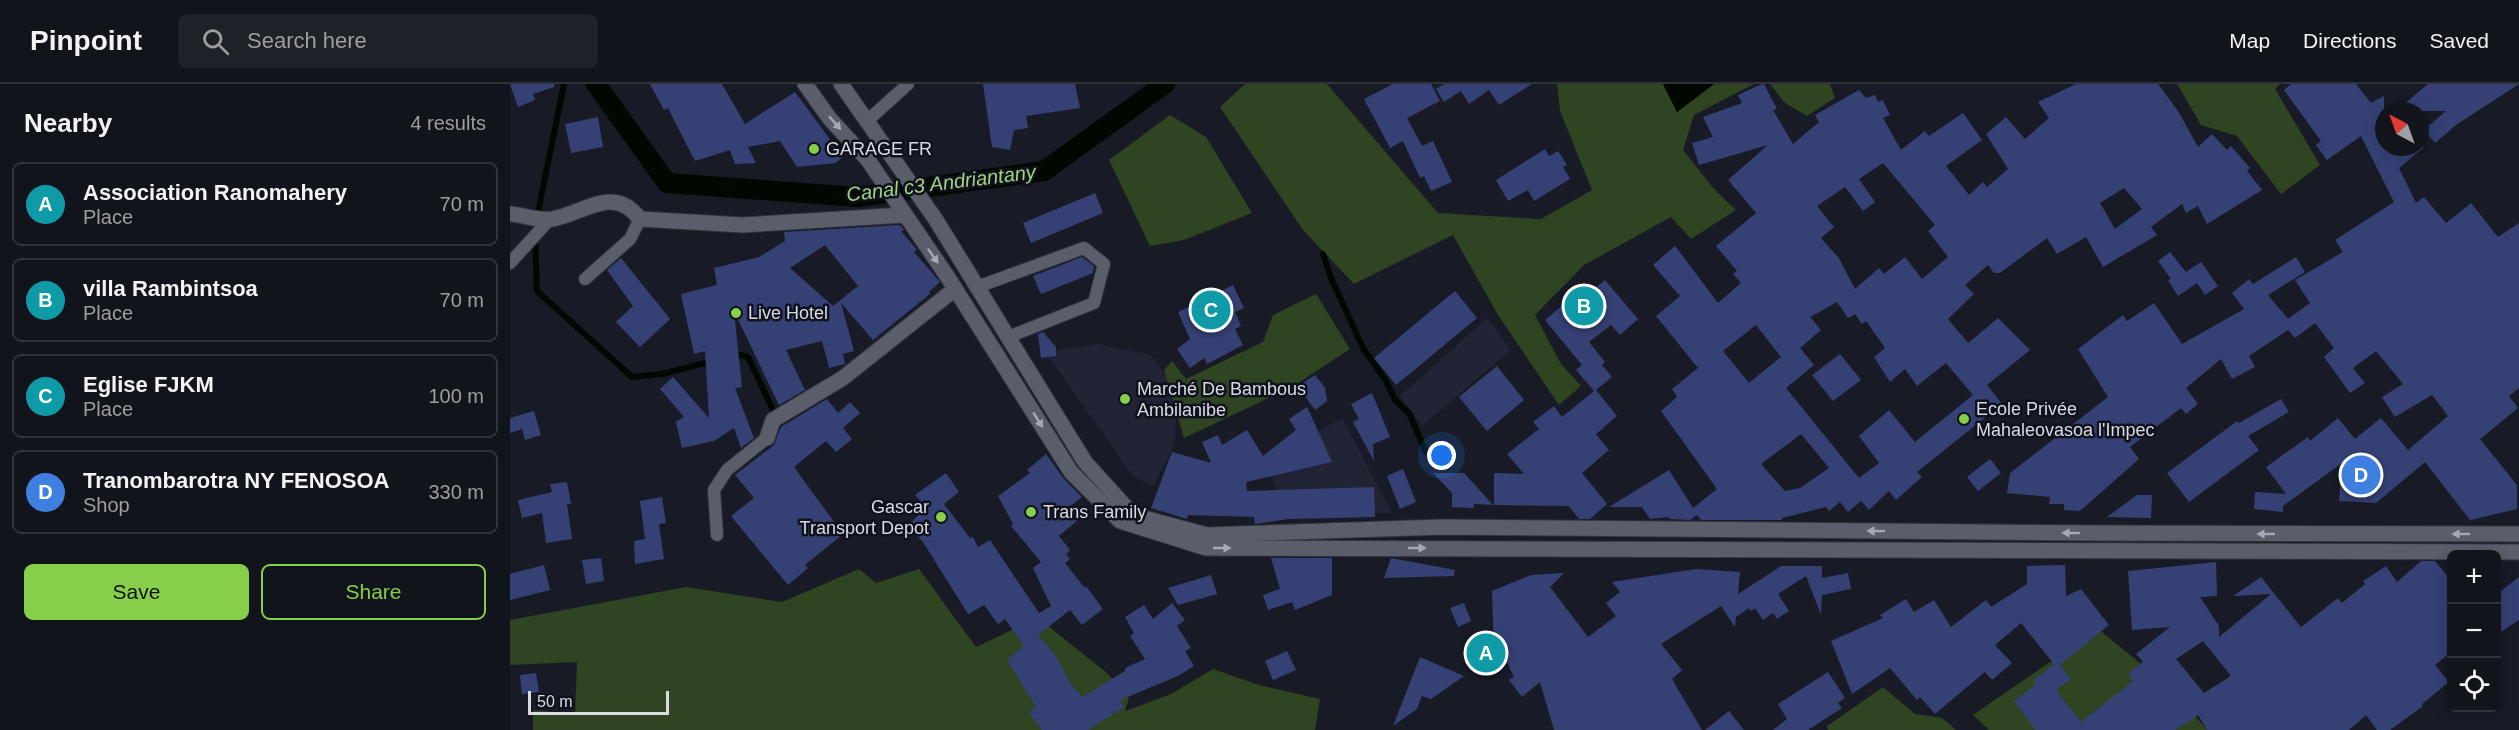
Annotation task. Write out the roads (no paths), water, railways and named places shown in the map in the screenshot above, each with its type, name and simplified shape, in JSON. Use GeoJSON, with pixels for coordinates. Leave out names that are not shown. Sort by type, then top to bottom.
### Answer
{"type":"FeatureCollection","features":[{"type":"Feature","properties":{"kind":"street"},"geometry":{"type":"LineString","coordinates":[[805,84],[830,119],[868,160],[955,289],[1071,472],[1120,521],[1206,548],[2519,552]]}},
{"type":"Feature","properties":{"kind":"street"},"geometry":{"type":"LineString","coordinates":[[841,84],[932,213],[1085,462],[1133,515],[1207,535],[1442,526],[2112,533],[2519,534]]}},
{"type":"Feature","properties":{"kind":"street"},"geometry":{"type":"LineString","coordinates":[[517,214],[546,221],[611,200],[630,207],[640,219],[742,225],[902,212]]}},
{"type":"Feature","properties":{"kind":"street"},"geometry":{"type":"LineString","coordinates":[[767,438],[773,420],[843,378],[955,289]]}},
{"type":"Feature","properties":{"kind":"lane"},"geometry":{"type":"LineString","coordinates":[[867,122],[908,84]]}},
{"type":"Feature","properties":{"kind":"lane"},"geometry":{"type":"LineString","coordinates":[[585,279],[630,238],[640,219]]}},
{"type":"Feature","properties":{"kind":"lane"},"geometry":{"type":"LineString","coordinates":[[510,263],[546,221]]}},
{"type":"Feature","properties":{"kind":"lane"},"geometry":{"type":"LineString","coordinates":[[977,287],[1084,248],[1104,264],[1094,303],[1008,337]]}},
{"type":"Feature","properties":{"kind":"lane"},"geometry":{"type":"LineString","coordinates":[[717,536],[714,490],[727,470],[767,438]]}},
{"type":"Feature","properties":{"kind":"waterway"},"geometry":{"type":"LineString","coordinates":[[537,217],[564,84]]}},
{"type":"Feature","properties":{"kind":"waterway","name":"Canal c3 Andriantany"},"geometry":{"type":"LineString","coordinates":[[596,84],[667,183],[858,197],[1044,171],[1165,84]]}},
{"type":"Feature","properties":{"kind":"waterway"},"geometry":{"type":"LineString","coordinates":[[535,236],[537,291],[632,377],[662,374],[713,361]]}},
{"type":"Feature","properties":{"kind":"waterway"},"geometry":{"type":"LineString","coordinates":[[1323,254],[1331,278],[1363,348],[1386,381],[1395,400],[1409,413],[1426,452]]}},
{"type":"Feature","properties":{"kind":"waterway"},"geometry":{"type":"LineString","coordinates":[[732,357],[740,355],[748,357],[774,412]]}},
{"type":"Feature","properties":{"kind":"place","name":"GARAGE FR"},"geometry":{"type":"Point","coordinates":[814,149]}},
{"type":"Feature","properties":{"kind":"place","name":"villa Rambintsoa"},"geometry":{"type":"Point","coordinates":[1584,306]}},
{"type":"Feature","properties":{"kind":"place","name":"Eglise FJKM"},"geometry":{"type":"Point","coordinates":[1211,310]}},
{"type":"Feature","properties":{"kind":"place","name":"Live Hotel"},"geometry":{"type":"Point","coordinates":[736,313]}},
{"type":"Feature","properties":{"kind":"place","name":"Marché De Bambous Ambilanibe"},"geometry":{"type":"Point","coordinates":[1125,399]}},
{"type":"Feature","properties":{"kind":"place","name":"Ecole Privée Mahaleovasoa l'Impec"},"geometry":{"type":"Point","coordinates":[1964,419]}},
{"type":"Feature","properties":{"kind":"place","name":"Tranombarotra NY FENOSOA"},"geometry":{"type":"Point","coordinates":[2361,475]}},
{"type":"Feature","properties":{"kind":"place","name":"Trans Family"},"geometry":{"type":"Point","coordinates":[1031,512]}},
{"type":"Feature","properties":{"kind":"place","name":"Gascar Transport Depot"},"geometry":{"type":"Point","coordinates":[941,517]}},
{"type":"Feature","properties":{"kind":"place","name":"Association Ranomahery"},"geometry":{"type":"Point","coordinates":[1486,653]}}]}
